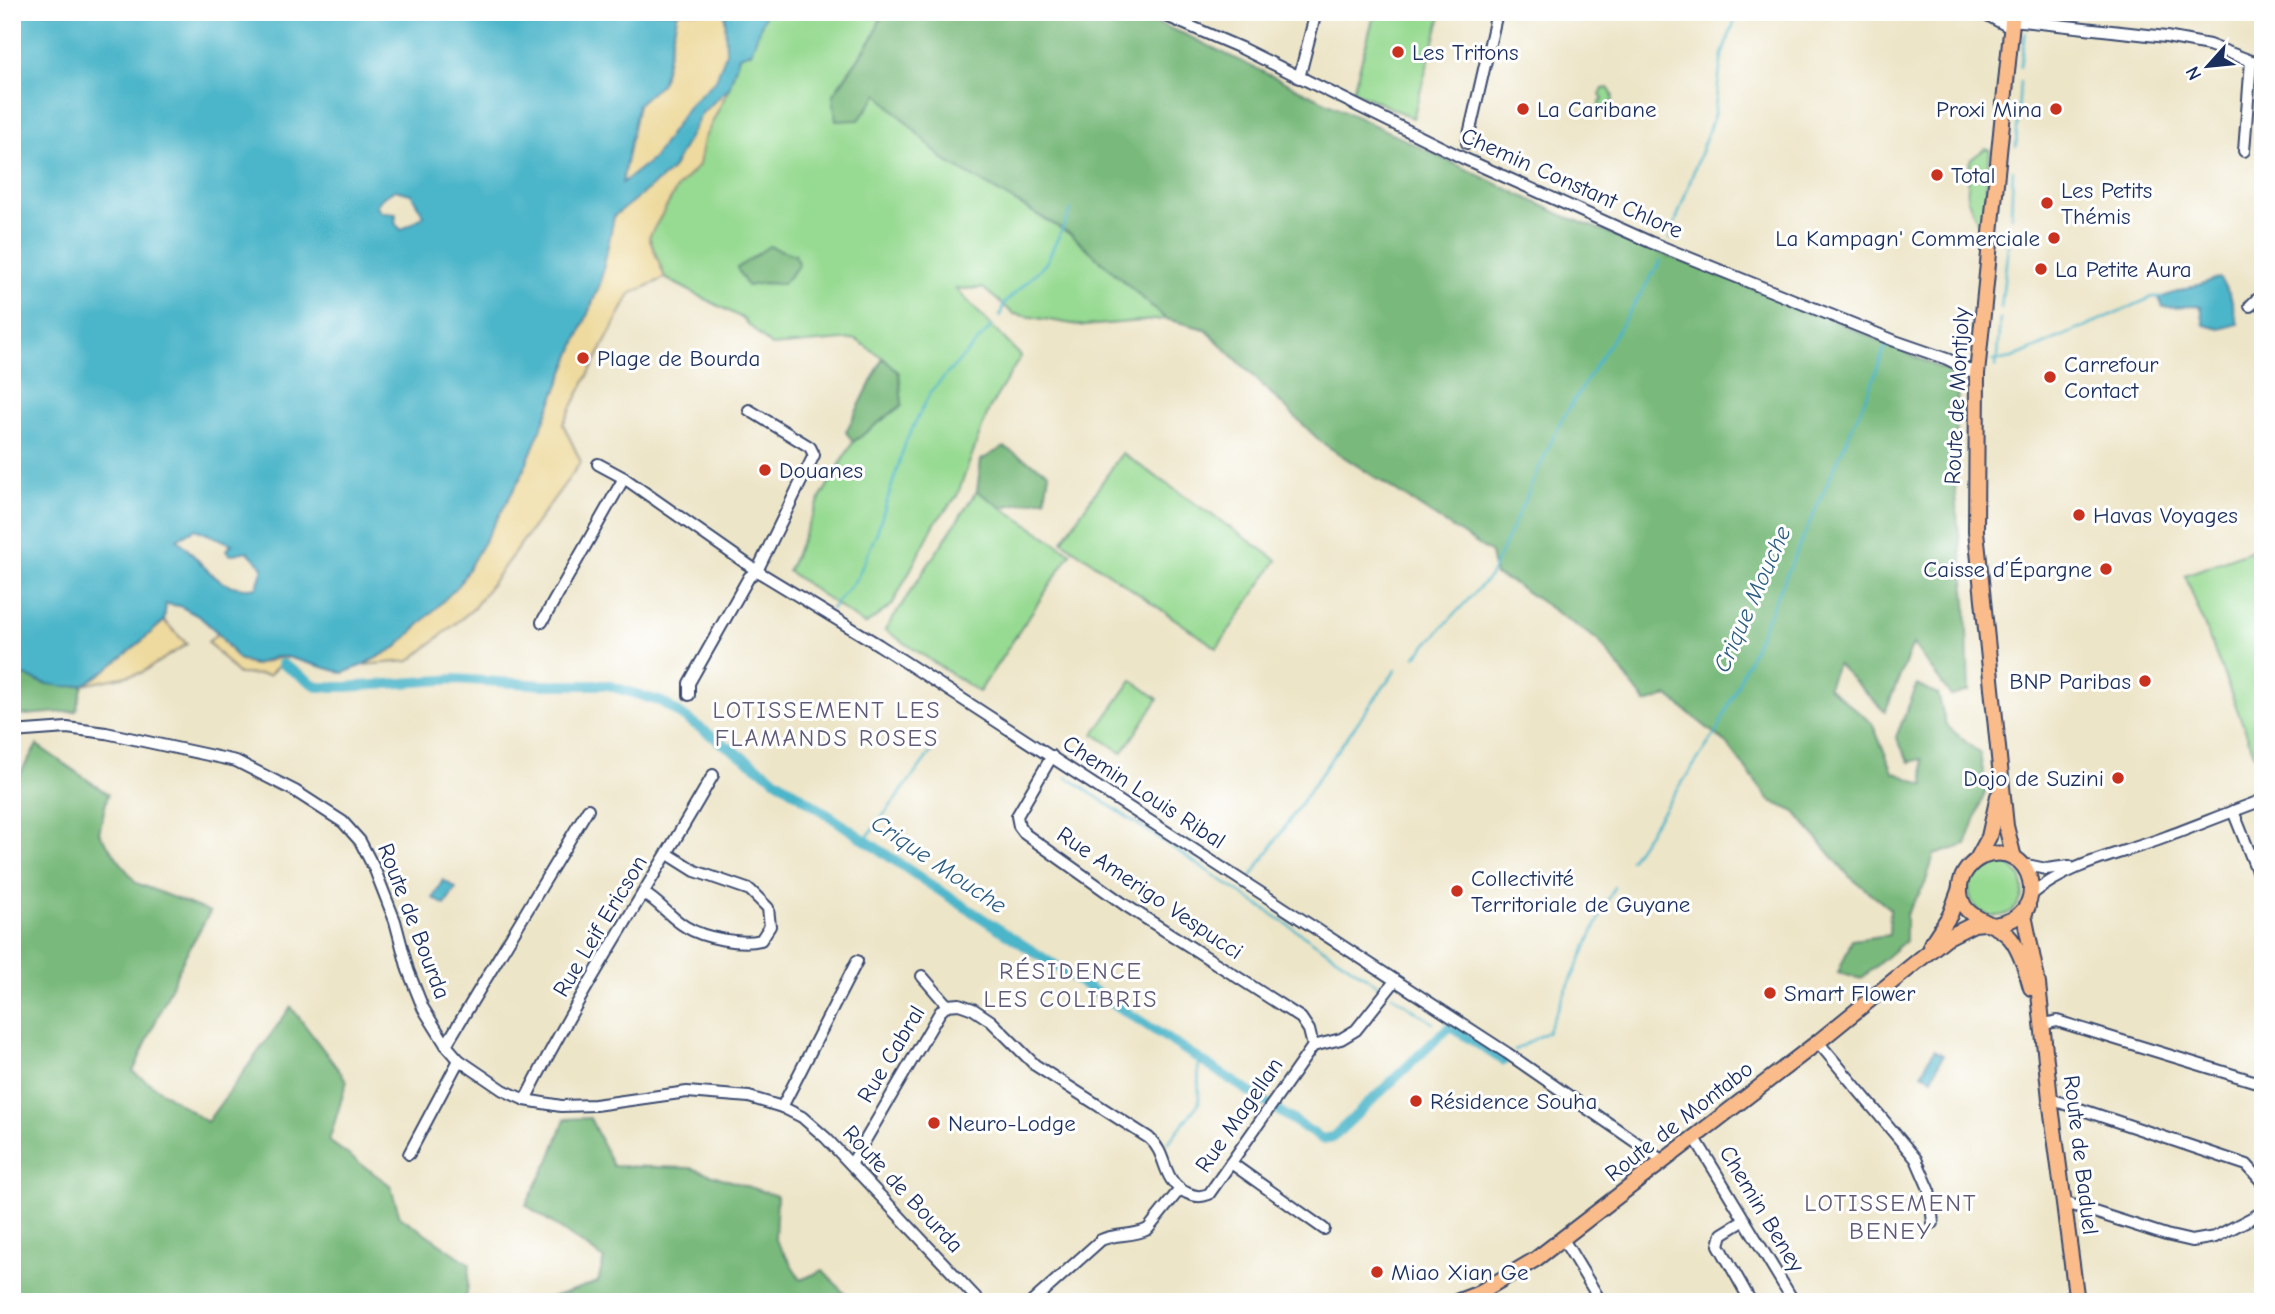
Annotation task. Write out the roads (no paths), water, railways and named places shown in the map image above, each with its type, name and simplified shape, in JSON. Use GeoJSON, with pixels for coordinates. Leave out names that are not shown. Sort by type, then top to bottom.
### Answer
{"type":"FeatureCollection","features":[{"type":"Feature","properties":{"kind":"main road","name":"Route de Montjoly"},"geometry":{"type":"LineString","coordinates":[[2012,20],[1977,374],[1976,531],[2008,838],[2018,861]]}},
{"type":"Feature","properties":{"kind":"main road","name":"Route de Montjoly"},"geometry":{"type":"LineString","coordinates":[[1977,859],[1989,837],[2001,781]]}},
{"type":"Feature","properties":{"kind":"main road"},"geometry":{"type":"LineString","coordinates":[[2000,853],[2018,861],[2031,881],[2029,900],[2017,918],[2007,923],[1989,924],[1968,910],[1962,901],[1960,886],[1968,866],[1977,859],[2000,853]]}},
{"type":"Feature","properties":{"kind":"main road","name":"Route de Montabo"},"geometry":{"type":"LineString","coordinates":[[1919,960],[1948,919],[1960,886]]}},
{"type":"Feature","properties":{"kind":"main road","name":"Route de Baduel"},"geometry":{"type":"LineString","coordinates":[[2029,900],[2024,915],[2038,984],[2063,1202],[2078,1298]]}},
{"type":"Feature","properties":{"kind":"main road","name":"Route de Montabo"},"geometry":{"type":"LineString","coordinates":[[1456,1302],[1506,1278],[1563,1239],[1956,932],[1974,924],[1989,924]]}},
{"type":"Feature","properties":{"kind":"main road","name":"Route de Baduel"},"geometry":{"type":"LineString","coordinates":[[1989,924],[2015,945],[2028,978],[2041,1025]]}},
{"type":"Feature","properties":{"kind":"street","name":"Chemin Constant Chlore"},"geometry":{"type":"LineString","coordinates":[[1157,12],[1241,48],[1462,158],[1650,242],[1895,341],[1947,359],[1977,374]]}},
{"type":"Feature","properties":{"kind":"street"},"geometry":{"type":"LineString","coordinates":[[1299,78],[1316,12]]}},
{"type":"Feature","properties":{"kind":"street"},"geometry":{"type":"LineString","coordinates":[[1982,12],[2012,20],[2159,36],[2209,45],[2257,62],[2244,151]]}},
{"type":"Feature","properties":{"kind":"street"},"geometry":{"type":"LineString","coordinates":[[1467,144],[1496,17]]}},
{"type":"Feature","properties":{"kind":"street"},"geometry":{"type":"LineString","coordinates":[[2250,306],[2263,298]]}},
{"type":"Feature","properties":{"kind":"street"},"geometry":{"type":"LineString","coordinates":[[689,695],[689,683],[749,577],[757,571],[814,455],[810,446],[749,410]]}},
{"type":"Feature","properties":{"kind":"street","name":"Chemin Louis Ribal"},"geometry":{"type":"LineString","coordinates":[[598,464],[624,478],[757,571],[1052,756],[1507,1053],[1663,1161]]}},
{"type":"Feature","properties":{"kind":"street"},"geometry":{"type":"LineString","coordinates":[[542,621],[624,478]]}},
{"type":"Feature","properties":{"kind":"street","name":"Route de Bourda"},"geometry":{"type":"LineString","coordinates":[[12,732],[67,728],[106,733],[236,761],[295,792],[343,822],[360,841],[395,920],[408,970],[423,1008],[446,1045],[460,1060],[503,1090],[525,1100],[561,1107],[687,1093],[749,1097],[802,1116],[852,1163],[980,1302]]}},
{"type":"Feature","properties":{"kind":"street","name":"Rue Amerigo Vespucci"},"geometry":{"type":"LineString","coordinates":[[1052,756],[1017,816],[1019,826],[1025,834],[1125,905],[1301,1018],[1309,1030],[1313,1046]]}},
{"type":"Feature","properties":{"kind":"street","name":"Rue Leif Ericson"},"geometry":{"type":"LineString","coordinates":[[525,1100],[556,1037],[713,775]]}},
{"type":"Feature","properties":{"kind":"street"},"geometry":{"type":"LineString","coordinates":[[2029,900],[2059,874],[2079,865],[2165,838],[2263,800]]}},
{"type":"Feature","properties":{"kind":"street"},"geometry":{"type":"LineString","coordinates":[[446,1045],[588,809]]}},
{"type":"Feature","properties":{"kind":"street"},"geometry":{"type":"LineString","coordinates":[[2233,811],[2263,886]]}},
{"type":"Feature","properties":{"kind":"street"},"geometry":{"type":"LineString","coordinates":[[643,893],[656,900],[686,927],[719,938],[748,943],[761,940],[770,926],[768,908],[750,890],[695,871],[668,854]]}},
{"type":"Feature","properties":{"kind":"street"},"geometry":{"type":"LineString","coordinates":[[2018,861],[2046,869],[2079,865]]}},
{"type":"Feature","properties":{"kind":"street"},"geometry":{"type":"LineString","coordinates":[[782,1107],[857,961]]}},
{"type":"Feature","properties":{"kind":"street"},"geometry":{"type":"LineString","coordinates":[[922,976],[947,1005]]}},
{"type":"Feature","properties":{"kind":"street","name":"Rue Magellan"},"geometry":{"type":"LineString","coordinates":[[947,1005],[959,1004],[982,1015],[1035,1065],[1149,1138],[1157,1145],[1168,1177],[1180,1189],[1200,1197],[1209,1194],[1313,1046],[1341,1039],[1356,1030],[1395,981]]}},
{"type":"Feature","properties":{"kind":"street","name":"Rue Cabral"},"geometry":{"type":"LineString","coordinates":[[852,1163],[940,1012],[947,1005]]}},
{"type":"Feature","properties":{"kind":"street"},"geometry":{"type":"LineString","coordinates":[[2041,1025],[2057,1021],[2263,1084]]}},
{"type":"Feature","properties":{"kind":"street"},"geometry":{"type":"LineString","coordinates":[[1818,1042],[1916,1159],[1929,1189],[1933,1223]]}},
{"type":"Feature","properties":{"kind":"street"},"geometry":{"type":"LineString","coordinates":[[409,1154],[460,1060]]}},
{"type":"Feature","properties":{"kind":"street"},"geometry":{"type":"LineString","coordinates":[[2050,1099],[2246,1165],[2263,1183]]}},
{"type":"Feature","properties":{"kind":"street","name":"Chemin Beney"},"geometry":{"type":"LineString","coordinates":[[1695,1138],[1794,1302]]}},
{"type":"Feature","properties":{"kind":"street"},"geometry":{"type":"LineString","coordinates":[[1231,1163],[1324,1229]]}},
{"type":"Feature","properties":{"kind":"street"},"geometry":{"type":"LineString","coordinates":[[1032,1302],[1101,1240],[1113,1235],[1148,1229],[1180,1189]]}},
{"type":"Feature","properties":{"kind":"street"},"geometry":{"type":"LineString","coordinates":[[2063,1202],[2192,1241],[2215,1237],[2263,1212]]}},
{"type":"Feature","properties":{"kind":"street"},"geometry":{"type":"LineString","coordinates":[[1745,1220],[1722,1234],[1719,1245],[1751,1302]]}},
{"type":"Feature","properties":{"kind":"street"},"geometry":{"type":"LineString","coordinates":[[1563,1239],[1601,1302]]}},
{"type":"Feature","properties":{"kind":"street"},"geometry":{"type":"LineString","coordinates":[[2061,1302],[2078,1298]]}},
{"type":"Feature","properties":{"kind":"water"},"geometry":{"type":"Polygon","coordinates":[[[12,12],[678,12],[662,83],[638,104],[622,183],[653,159],[690,104],[716,80],[726,53],[725,12],[766,12],[751,52],[739,56],[729,88],[702,113],[671,171],[614,216],[600,284],[521,477],[459,585],[397,647],[343,673],[287,657],[275,657],[255,665],[238,659],[218,633],[200,617],[180,606],[166,604],[164,621],[98,676],[81,685],[54,685],[12,670],[12,616],[19,612],[18,583],[12,581],[12,12]],[[395,190],[382,198],[376,206],[381,212],[396,214],[395,223],[401,230],[424,216],[411,194],[395,190]],[[195,529],[177,539],[211,574],[231,586],[257,587],[263,567],[247,551],[230,555],[226,550],[232,544],[195,529]]]}},
{"type":"Feature","properties":{"kind":"water"},"geometry":{"type":"Polygon","coordinates":[[[2219,278],[2230,294],[2238,324],[2220,329],[2204,325],[2201,306],[2163,307],[2159,298],[2219,278]]]}},
{"type":"Feature","properties":{"kind":"water"},"geometry":{"type":"Polygon","coordinates":[[[443,880],[456,888],[445,905],[433,898],[443,880]]]}},
{"type":"Feature","properties":{"kind":"water"},"geometry":{"type":"Polygon","coordinates":[[[1934,1050],[1943,1055],[1932,1078],[1922,1073],[1934,1050]]]}},
{"type":"Feature","properties":{"kind":"waterway"},"geometry":{"type":"LineString","coordinates":[[1669,240],[1714,115],[1722,55],[1738,12]]}},
{"type":"Feature","properties":{"kind":"waterway"},"geometry":{"type":"LineString","coordinates":[[2020,67],[2025,33]]}},
{"type":"Feature","properties":{"kind":"waterway"},"geometry":{"type":"LineString","coordinates":[[2016,146],[2020,82]]}},
{"type":"Feature","properties":{"kind":"waterway"},"geometry":{"type":"LineString","coordinates":[[2011,217],[2013,170]]}},
{"type":"Feature","properties":{"kind":"waterway"},"geometry":{"type":"LineString","coordinates":[[1000,316],[1004,304],[1046,263],[1071,210]]}},
{"type":"Feature","properties":{"kind":"waterway"},"geometry":{"type":"LineString","coordinates":[[2001,308],[2009,237]]}},
{"type":"Feature","properties":{"kind":"waterway"},"geometry":{"type":"LineString","coordinates":[[1415,657],[1490,576],[1560,423],[1661,261]]}},
{"type":"Feature","properties":{"kind":"waterway"},"geometry":{"type":"LineString","coordinates":[[1993,361],[2012,358],[2153,297],[2162,297]]}},
{"type":"Feature","properties":{"kind":"waterway"},"geometry":{"type":"LineString","coordinates":[[1996,368],[2000,319]]}},
{"type":"Feature","properties":{"kind":"waterway"},"geometry":{"type":"LineString","coordinates":[[831,609],[857,578],[877,532],[906,441],[931,391],[992,326]]}},
{"type":"Feature","properties":{"kind":"waterway","name":"Crique Mouche"},"geometry":{"type":"LineString","coordinates":[[1630,860],[1717,731],[1873,381],[1884,349],[1890,344]]}},
{"type":"Feature","properties":{"kind":"waterway","name":"Crique Mouche"},"geometry":{"type":"LineString","coordinates":[[282,664],[318,687],[456,679],[545,685],[607,685],[662,702],[928,883],[1322,1139],[1333,1137],[1450,1026],[1504,1061]]}},
{"type":"Feature","properties":{"kind":"waterway"},"geometry":{"type":"LineString","coordinates":[[1251,877],[1331,759],[1396,670]]}},
{"type":"Feature","properties":{"kind":"waterway"},"geometry":{"type":"LineString","coordinates":[[865,840],[931,752]]}},
{"type":"Feature","properties":{"kind":"waterway"},"geometry":{"type":"LineString","coordinates":[[1067,777],[1381,987]]}},
{"type":"Feature","properties":{"kind":"waterway","name":"Crique Mouche"},"geometry":{"type":"LineString","coordinates":[[1515,1050],[1547,1032],[1614,887]]}},
{"type":"Feature","properties":{"kind":"waterway"},"geometry":{"type":"LineString","coordinates":[[1392,995],[1433,1023]]}},
{"type":"Feature","properties":{"kind":"waterway"},"geometry":{"type":"LineString","coordinates":[[1168,1143],[1199,1103],[1198,1058]]}},
{"type":"Feature","properties":{"kind":"place","name":"Les Tritons"},"geometry":{"type":"Point","coordinates":[1398,52]}},
{"type":"Feature","properties":{"kind":"place","name":"La Caribane"},"geometry":{"type":"Point","coordinates":[1523,109]}},
{"type":"Feature","properties":{"kind":"place","name":"Proxi Mina"},"geometry":{"type":"Point","coordinates":[2056,109]}},
{"type":"Feature","properties":{"kind":"place","name":"Total"},"geometry":{"type":"Point","coordinates":[1937,175]}},
{"type":"Feature","properties":{"kind":"place","name":"Les Petits Thémis"},"geometry":{"type":"Point","coordinates":[2047,203]}},
{"type":"Feature","properties":{"kind":"place","name":"La Kampagn' Commerciale"},"geometry":{"type":"Point","coordinates":[2054,238]}},
{"type":"Feature","properties":{"kind":"place","name":"La Petite Aura"},"geometry":{"type":"Point","coordinates":[2041,269]}},
{"type":"Feature","properties":{"kind":"place","name":"Plage de Bourda"},"geometry":{"type":"Point","coordinates":[583,358]}},
{"type":"Feature","properties":{"kind":"place","name":"Carrefour Contact"},"geometry":{"type":"Point","coordinates":[2050,377]}},
{"type":"Feature","properties":{"kind":"place","name":"Douanes"},"geometry":{"type":"Point","coordinates":[765,470]}},
{"type":"Feature","properties":{"kind":"place","name":"Havas Voyages"},"geometry":{"type":"Point","coordinates":[2079,515]}},
{"type":"Feature","properties":{"kind":"place","name":"Caisse d’Épargne"},"geometry":{"type":"Point","coordinates":[2106,569]}},
{"type":"Feature","properties":{"kind":"place","name":"BNP Paribas"},"geometry":{"type":"Point","coordinates":[2145,681]}},
{"type":"Feature","properties":{"kind":"place","name":"Dojo de Suzini"},"geometry":{"type":"Point","coordinates":[2118,778]}},
{"type":"Feature","properties":{"kind":"place","name":"Collectivité Territoriale de Guyane"},"geometry":{"type":"Point","coordinates":[1457,891]}},
{"type":"Feature","properties":{"kind":"place","name":"Smart Flower"},"geometry":{"type":"Point","coordinates":[1770,993]}},
{"type":"Feature","properties":{"kind":"place","name":"Résidence Souha"},"geometry":{"type":"Point","coordinates":[1416,1101]}},
{"type":"Feature","properties":{"kind":"place","name":"Neuro-Lodge"},"geometry":{"type":"Point","coordinates":[934,1123]}},
{"type":"Feature","properties":{"kind":"place","name":"Miao Xian Ge"},"geometry":{"type":"Point","coordinates":[1377,1272]}},
{"type":"Feature","properties":{"kind":"district","name":"LOTISSEMENT LES FLAMANDS ROSES"},"geometry":{"type":"Point","coordinates":[827,724]}},
{"type":"Feature","properties":{"kind":"district","name":"RÉSIDENCE LES COLIBRIS"},"geometry":{"type":"Point","coordinates":[1071,985]}},
{"type":"Feature","properties":{"kind":"district","name":"LOTISSEMENT BENEY"},"geometry":{"type":"Point","coordinates":[1891,1217]}}]}
